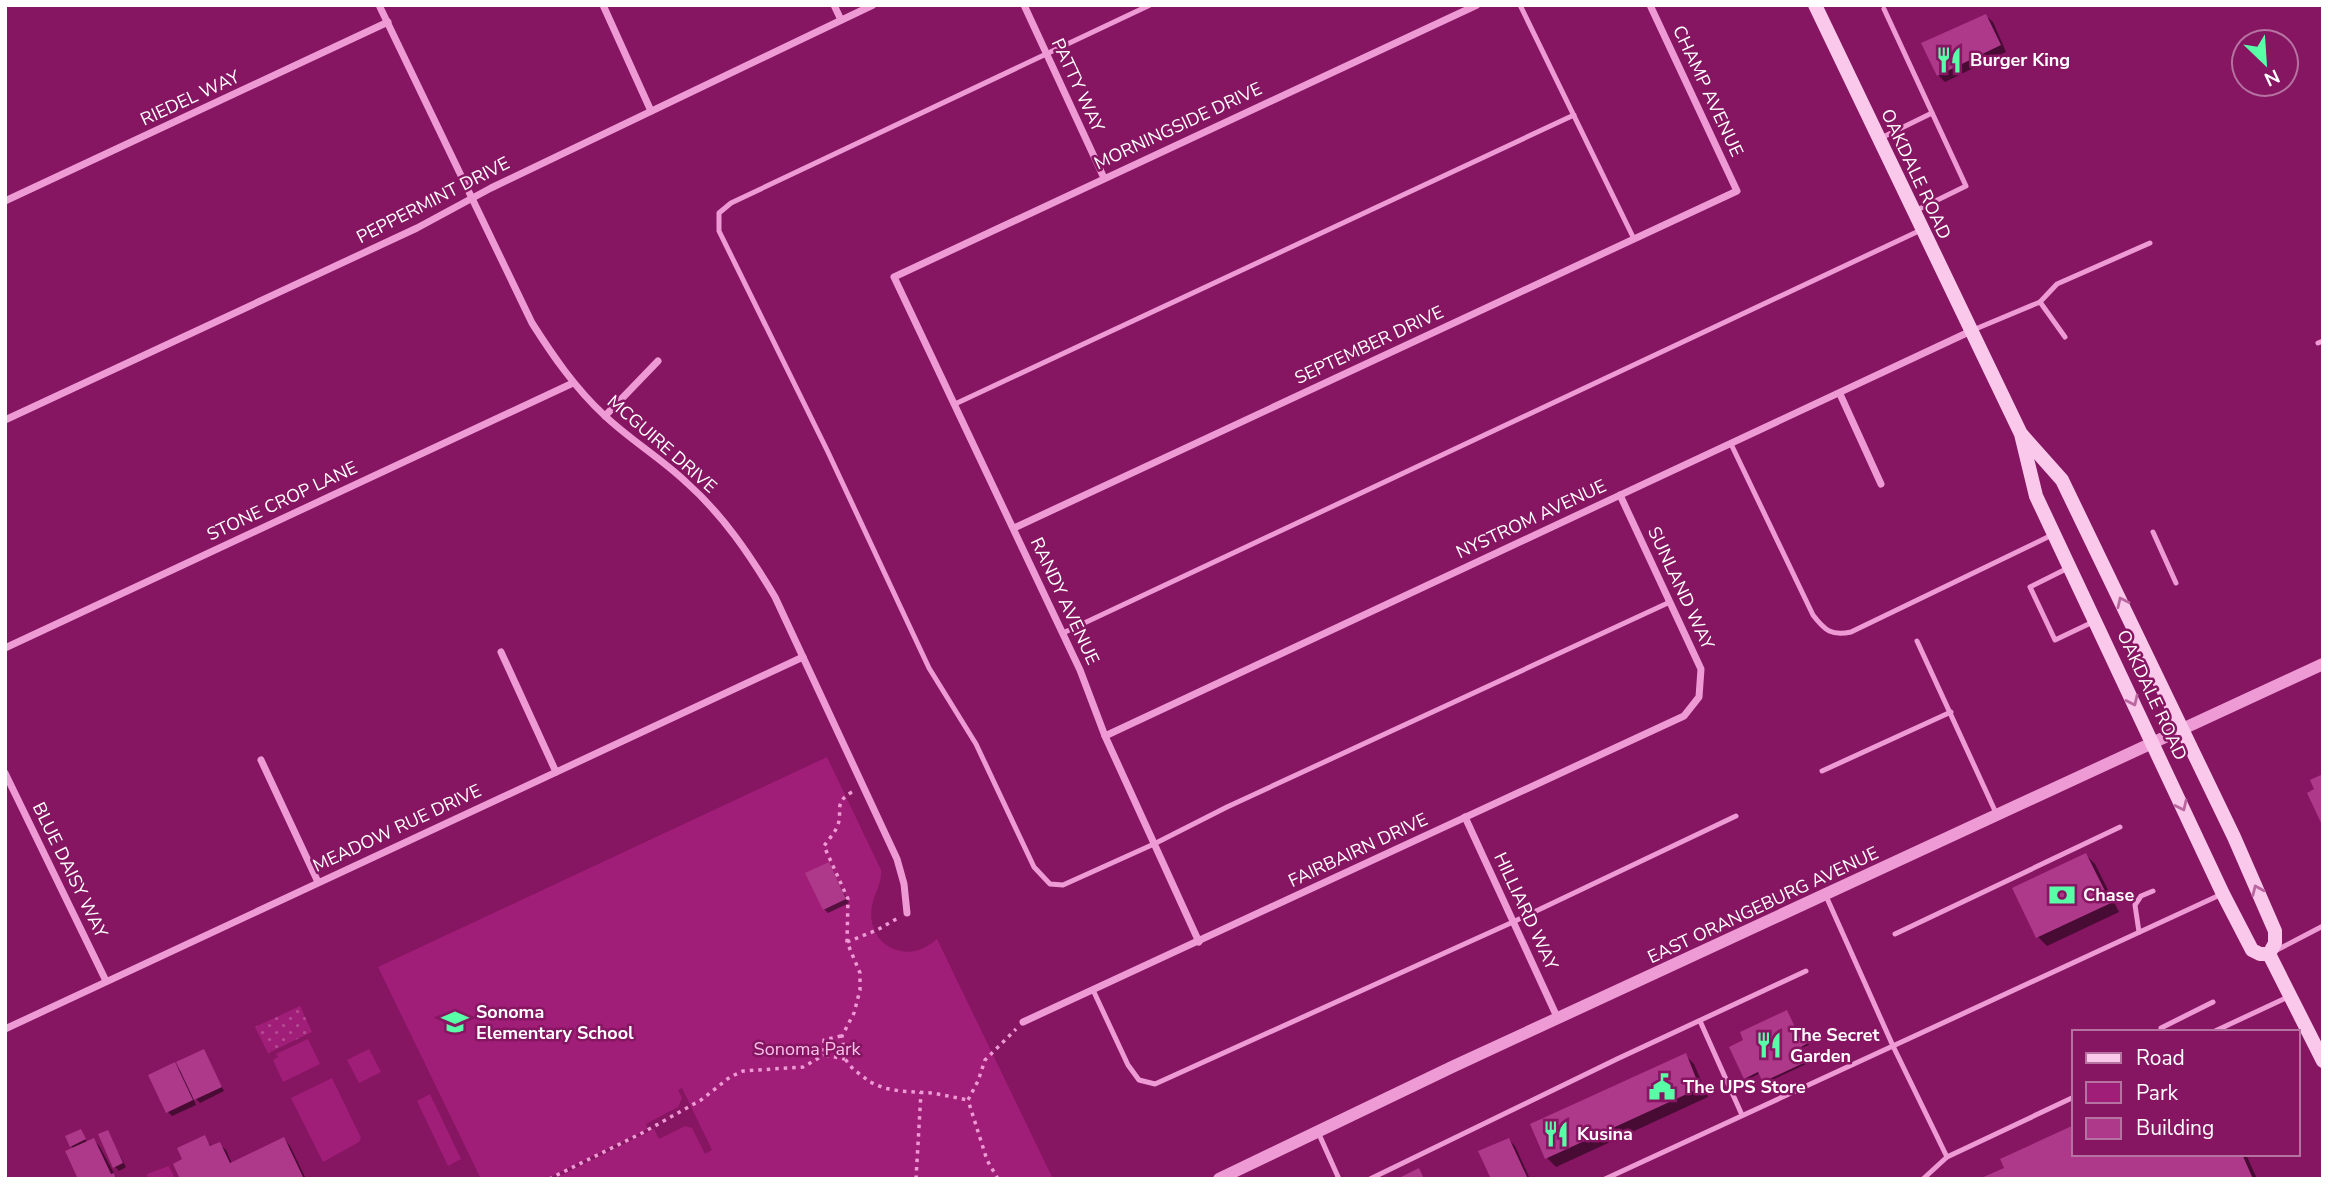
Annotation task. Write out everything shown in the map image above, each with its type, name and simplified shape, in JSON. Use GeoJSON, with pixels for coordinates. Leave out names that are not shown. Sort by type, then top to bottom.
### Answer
{"type":"FeatureCollection","features":[{"type":"Feature","properties":{"kind":"main road","name":"OAKDALE ROAD"},"geometry":{"type":"LineString","coordinates":[[1815,5],[2021,434],[2036,496],[2223,894],[2252,950],[2260,954],[2270,954]]}},
{"type":"Feature","properties":{"kind":"main road","name":"OAKDALE ROAD"},"geometry":{"type":"LineString","coordinates":[[2021,434],[2062,480],[2234,837],[2275,931],[2275,943],[2270,954]]}},
{"type":"Feature","properties":{"kind":"main road","name":"OAKDALE ROAD"},"geometry":{"type":"LineString","coordinates":[[2270,954],[2323,1061]]}},
{"type":"Feature","properties":{"kind":"street","name":"MCGUIRE DRIVE"},"geometry":{"type":"LineString","coordinates":[[379,5],[532,323],[573,383],[605,416],[688,483],[736,537],[775,597],[897,859],[904,884],[907,913]]}},
{"type":"Feature","properties":{"kind":"street"},"geometry":{"type":"LineString","coordinates":[[603,5],[651,111]]}},
{"type":"Feature","properties":{"kind":"street"},"geometry":{"type":"LineString","coordinates":[[834,5],[841,20]]}},
{"type":"Feature","properties":{"kind":"street","name":"PEPPERMINT DRIVE"},"geometry":{"type":"LineString","coordinates":[[5,420],[417,228],[491,188],[873,5]]}},
{"type":"Feature","properties":{"kind":"street","name":"PATTY WAY"},"geometry":{"type":"LineString","coordinates":[[1024,5],[1104,178]]}},
{"type":"Feature","properties":{"kind":"street","name":"MORNINGSIDE DRIVE"},"geometry":{"type":"LineString","coordinates":[[894,277],[1477,5]]}},
{"type":"Feature","properties":{"kind":"street","name":"CHAMP AVENUE"},"geometry":{"type":"LineString","coordinates":[[1650,5],[1737,191]]}},
{"type":"Feature","properties":{"kind":"street","name":"RIEDEL WAY"},"geometry":{"type":"LineString","coordinates":[[5,201],[387,22]]}},
{"type":"Feature","properties":{"kind":"street","name":"SEPTEMBER DRIVE"},"geometry":{"type":"LineString","coordinates":[[1014,528],[1737,191]]}},
{"type":"Feature","properties":{"kind":"street","name":"RANDY AVENUE"},"geometry":{"type":"LineString","coordinates":[[894,277],[1080,670],[1105,736],[1199,942]]}},
{"type":"Feature","properties":{"kind":"street","name":"NYSTROM AVENUE"},"geometry":{"type":"LineString","coordinates":[[1105,736],[1971,331]]}},
{"type":"Feature","properties":{"kind":"street"},"geometry":{"type":"LineString","coordinates":[[605,416],[658,361]]}},
{"type":"Feature","properties":{"kind":"street","name":"STONE CROP LANE"},"geometry":{"type":"LineString","coordinates":[[5,648],[573,383]]}},
{"type":"Feature","properties":{"kind":"street"},"geometry":{"type":"LineString","coordinates":[[1840,394],[1881,484]]}},
{"type":"Feature","properties":{"kind":"street","name":"SUNLAND WAY"},"geometry":{"type":"LineString","coordinates":[[1620,495],[1701,669],[1699,697]]}},
{"type":"Feature","properties":{"kind":"street"},"geometry":{"type":"LineString","coordinates":[[501,652],[556,772]]}},
{"type":"Feature","properties":{"kind":"street","name":"MEADOW RUE DRIVE"},"geometry":{"type":"LineString","coordinates":[[5,1028],[803,657]]}},
{"type":"Feature","properties":{"kind":"street","name":"EAST ORANGEBURG AVENUE"},"geometry":{"type":"LineString","coordinates":[[1219,1179],[1558,1018],[2323,664]]}},
{"type":"Feature","properties":{"kind":"street","name":"FAIRBAIRN DRIVE"},"geometry":{"type":"LineString","coordinates":[[1023,1022],[1684,716],[1699,697]]}},
{"type":"Feature","properties":{"kind":"street"},"geometry":{"type":"LineString","coordinates":[[261,760],[318,882]]}},
{"type":"Feature","properties":{"kind":"street","name":"BLUE DAISY WAY"},"geometry":{"type":"LineString","coordinates":[[5,773],[106,981]]}},
{"type":"Feature","properties":{"kind":"street","name":"HILLIARD WAY"},"geometry":{"type":"LineString","coordinates":[[1465,817],[1558,1018]]}},
{"type":"Feature","properties":{"kind":"lane"},"geometry":{"type":"LineString","coordinates":[[1150,5],[1047,56],[731,203],[719,213],[719,231],[827,450],[929,667],[976,744],[1034,867],[1050,884],[1063,885],[1670,602]]}},
{"type":"Feature","properties":{"kind":"lane"},"geometry":{"type":"LineString","coordinates":[[1520,5],[1634,239]]}},
{"type":"Feature","properties":{"kind":"lane"},"geometry":{"type":"LineString","coordinates":[[1884,9],[1966,186],[1913,212]]}},
{"type":"Feature","properties":{"kind":"lane"},"geometry":{"type":"LineString","coordinates":[[1878,139],[1932,113]]}},
{"type":"Feature","properties":{"kind":"lane"},"geometry":{"type":"LineString","coordinates":[[955,404],[1574,115]]}},
{"type":"Feature","properties":{"kind":"lane"},"geometry":{"type":"LineString","coordinates":[[1063,633],[1921,230]]}},
{"type":"Feature","properties":{"kind":"lane"},"geometry":{"type":"LineString","coordinates":[[1971,331],[2040,302],[2057,284],[2150,243]]}},
{"type":"Feature","properties":{"kind":"lane"},"geometry":{"type":"LineString","coordinates":[[2040,302],[2065,337]]}},
{"type":"Feature","properties":{"kind":"lane"},"geometry":{"type":"LineString","coordinates":[[1731,444],[1814,615],[1826,631],[1839,634],[1852,632],[2055,534]]}},
{"type":"Feature","properties":{"kind":"lane"},"geometry":{"type":"LineString","coordinates":[[2153,532],[2176,583]]}},
{"type":"Feature","properties":{"kind":"lane"},"geometry":{"type":"LineString","coordinates":[[2071,566],[2030,587],[2055,639],[2096,621]]}},
{"type":"Feature","properties":{"kind":"lane"},"geometry":{"type":"LineString","coordinates":[[1917,641],[1997,816]]}},
{"type":"Feature","properties":{"kind":"lane"},"geometry":{"type":"LineString","coordinates":[[1822,771],[1951,712]]}},
{"type":"Feature","properties":{"kind":"lane"},"geometry":{"type":"LineString","coordinates":[[1093,990],[1128,1065],[1139,1080],[1155,1084],[1513,922],[1736,816]]}},
{"type":"Feature","properties":{"kind":"lane"},"geometry":{"type":"LineString","coordinates":[[1895,934],[2120,827]]}},
{"type":"Feature","properties":{"kind":"lane"},"geometry":{"type":"LineString","coordinates":[[2139,932],[2135,905],[2141,896],[2153,891]]}},
{"type":"Feature","properties":{"kind":"lane"},"geometry":{"type":"LineString","coordinates":[[1605,1179],[2223,894]]}},
{"type":"Feature","properties":{"kind":"lane"},"geometry":{"type":"LineString","coordinates":[[1825,895],[1947,1157]]}},
{"type":"Feature","properties":{"kind":"lane"},"geometry":{"type":"LineString","coordinates":[[2270,954],[2323,926]]}},
{"type":"Feature","properties":{"kind":"lane"},"geometry":{"type":"LineString","coordinates":[[1370,1179],[1806,971]]}},
{"type":"Feature","properties":{"kind":"lane"},"geometry":{"type":"LineString","coordinates":[[2217,1030],[2291,996]]}},
{"type":"Feature","properties":{"kind":"lane"},"geometry":{"type":"LineString","coordinates":[[2161,1028],[2213,1002]]}},
{"type":"Feature","properties":{"kind":"lane"},"geometry":{"type":"LineString","coordinates":[[1700,1021],[1742,1115]]}},
{"type":"Feature","properties":{"kind":"lane"},"geometry":{"type":"LineString","coordinates":[[1923,1179],[1947,1157],[2072,1098]]}},
{"type":"Feature","properties":{"kind":"lane"},"geometry":{"type":"LineString","coordinates":[[1318,1132],[1339,1179]]}},
{"type":"Feature","properties":{"kind":"path"},"geometry":{"type":"LineString","coordinates":[[863,786],[843,797],[839,806],[838,826],[824,846],[848,899],[847,942],[860,973],[860,990],[854,1013],[842,1036],[845,1059],[870,1082],[900,1091],[968,1100]]}},
{"type":"Feature","properties":{"kind":"path"},"geometry":{"type":"LineString","coordinates":[[847,942],[877,930],[907,913]]}},
{"type":"Feature","properties":{"kind":"path"},"geometry":{"type":"LineString","coordinates":[[998,1179],[987,1160],[968,1100],[978,1082],[985,1059],[1023,1022]]}},
{"type":"Feature","properties":{"kind":"path"},"geometry":{"type":"LineString","coordinates":[[824,1055],[824,1040],[842,1036]]}},
{"type":"Feature","properties":{"kind":"path"},"geometry":{"type":"LineString","coordinates":[[550,1179],[644,1132],[701,1100],[743,1071],[803,1067],[824,1055],[845,1059]]}},
{"type":"Feature","properties":{"kind":"path"},"geometry":{"type":"LineString","coordinates":[[916,1179],[920,1092]]}},
{"type":"Feature","properties":{"kind":"green space","name":"Sonoma Park"},"geometry":{"type":"Polygon","coordinates":[[[827,757],[881,870],[880,883],[871,909],[875,931],[890,947],[908,952],[928,946],[937,939],[1053,1179],[554,1179],[654,1129],[659,1139],[685,1126],[692,1128],[705,1154],[712,1150],[682,1088],[678,1090],[682,1098],[678,1107],[646,1124],[648,1129],[546,1179],[481,1179],[378,967],[827,757]]]}},
{"type":"Feature","properties":{"kind":"green space"},"geometry":{"type":"Polygon","coordinates":[[[300,1006],[312,1032],[268,1053],[255,1027],[300,1006]]]}},
{"type":"Feature","properties":{"kind":"green space"},"geometry":{"type":"Polygon","coordinates":[[[308,1039],[320,1064],[283,1082],[273,1060],[278,1057],[276,1054],[308,1039]]]}},
{"type":"Feature","properties":{"kind":"green space"},"geometry":{"type":"Polygon","coordinates":[[[369,1049],[381,1072],[359,1083],[347,1060],[369,1049]]]}},
{"type":"Feature","properties":{"kind":"green space"},"geometry":{"type":"Polygon","coordinates":[[[332,1078],[361,1138],[359,1142],[323,1162],[291,1098],[332,1078]]]}},
{"type":"Feature","properties":{"kind":"green space"},"geometry":{"type":"Polygon","coordinates":[[[430,1094],[461,1159],[448,1166],[417,1101],[430,1094]]]}},
{"type":"Feature","properties":{"kind":"green space"},"geometry":{"type":"Polygon","coordinates":[[[169,1166],[175,1179],[148,1179],[147,1174],[169,1166]]]}},
{"type":"Feature","properties":{"kind":"building","name":"Burger King"},"geometry":{"type":"Polygon","coordinates":[[[1986,14],[2001,45],[1937,76],[1921,43],[1986,14]]]}},
{"type":"Feature","properties":{"kind":"building"},"geometry":{"type":"Polygon","coordinates":[[[2323,774],[2323,827],[2307,793],[2314,789],[2310,780],[2323,774]]]}},
{"type":"Feature","properties":{"kind":"building","name":"Chase"},"geometry":{"type":"Polygon","coordinates":[[[2086,853],[2111,903],[2036,938],[2012,888],[2086,853]]]}},
{"type":"Feature","properties":{"kind":"building"},"geometry":{"type":"Polygon","coordinates":[[[829,862],[846,899],[823,910],[805,873],[829,862]]]}},
{"type":"Feature","properties":{"kind":"building","name":"The Secret Garden"},"geometry":{"type":"Polygon","coordinates":[[[1787,1010],[1800,1038],[1805,1036],[1808,1043],[1801,1047],[1808,1061],[1763,1082],[1758,1072],[1744,1079],[1729,1047],[1743,1040],[1740,1032],[1787,1010]]]}},
{"type":"Feature","properties":{"kind":"building"},"geometry":{"type":"Polygon","coordinates":[[[204,1049],[222,1087],[194,1100],[176,1062],[204,1049]]]}},
{"type":"Feature","properties":{"kind":"building"},"geometry":{"type":"Polygon","coordinates":[[[1686,1053],[1700,1088],[1545,1159],[1530,1124],[1686,1053]]]}},
{"type":"Feature","properties":{"kind":"building"},"geometry":{"type":"Polygon","coordinates":[[[175,1062],[193,1100],[166,1113],[148,1075],[175,1062]]]}},
{"type":"Feature","properties":{"kind":"building"},"geometry":{"type":"Polygon","coordinates":[[[2072,1126],[2072,1156],[2243,1156],[2253,1179],[1979,1179],[2004,1168],[2000,1159],[2072,1126]]]}},
{"type":"Feature","properties":{"kind":"building"},"geometry":{"type":"Polygon","coordinates":[[[81,1129],[86,1139],[70,1147],[65,1136],[81,1129]]]}},
{"type":"Feature","properties":{"kind":"building"},"geometry":{"type":"Polygon","coordinates":[[[108,1130],[123,1163],[113,1168],[98,1134],[108,1130]]]}},
{"type":"Feature","properties":{"kind":"building"},"geometry":{"type":"Polygon","coordinates":[[[205,1135],[210,1146],[220,1142],[230,1163],[284,1137],[304,1179],[180,1179],[173,1164],[182,1159],[177,1148],[205,1135]]]}},
{"type":"Feature","properties":{"kind":"building"},"geometry":{"type":"Polygon","coordinates":[[[94,1138],[116,1179],[78,1179],[65,1151],[94,1138]]]}},
{"type":"Feature","properties":{"kind":"building"},"geometry":{"type":"Polygon","coordinates":[[[1509,1138],[1528,1179],[1491,1179],[1478,1151],[1509,1138]]]}},
{"type":"Feature","properties":{"kind":"building"},"geometry":{"type":"Polygon","coordinates":[[[1419,1168],[1424,1179],[1397,1179],[1419,1168]]]}},
{"type":"Feature","properties":{"kind":"place","name":"Burger King"},"geometry":{"type":"Point","coordinates":[1949,60]}},
{"type":"Feature","properties":{"kind":"place","name":"Chase"},"geometry":{"type":"Point","coordinates":[2062,895]}},
{"type":"Feature","properties":{"kind":"place","name":"Sonoma Elementary School"},"geometry":{"type":"Point","coordinates":[455,1022]}},
{"type":"Feature","properties":{"kind":"place","name":"The Secret Garden"},"geometry":{"type":"Point","coordinates":[1769,1045]}},
{"type":"Feature","properties":{"kind":"place","name":"The UPS Store"},"geometry":{"type":"Point","coordinates":[1662,1087]}},
{"type":"Feature","properties":{"kind":"place","name":"Kusina"},"geometry":{"type":"Point","coordinates":[1556,1134]}}]}
